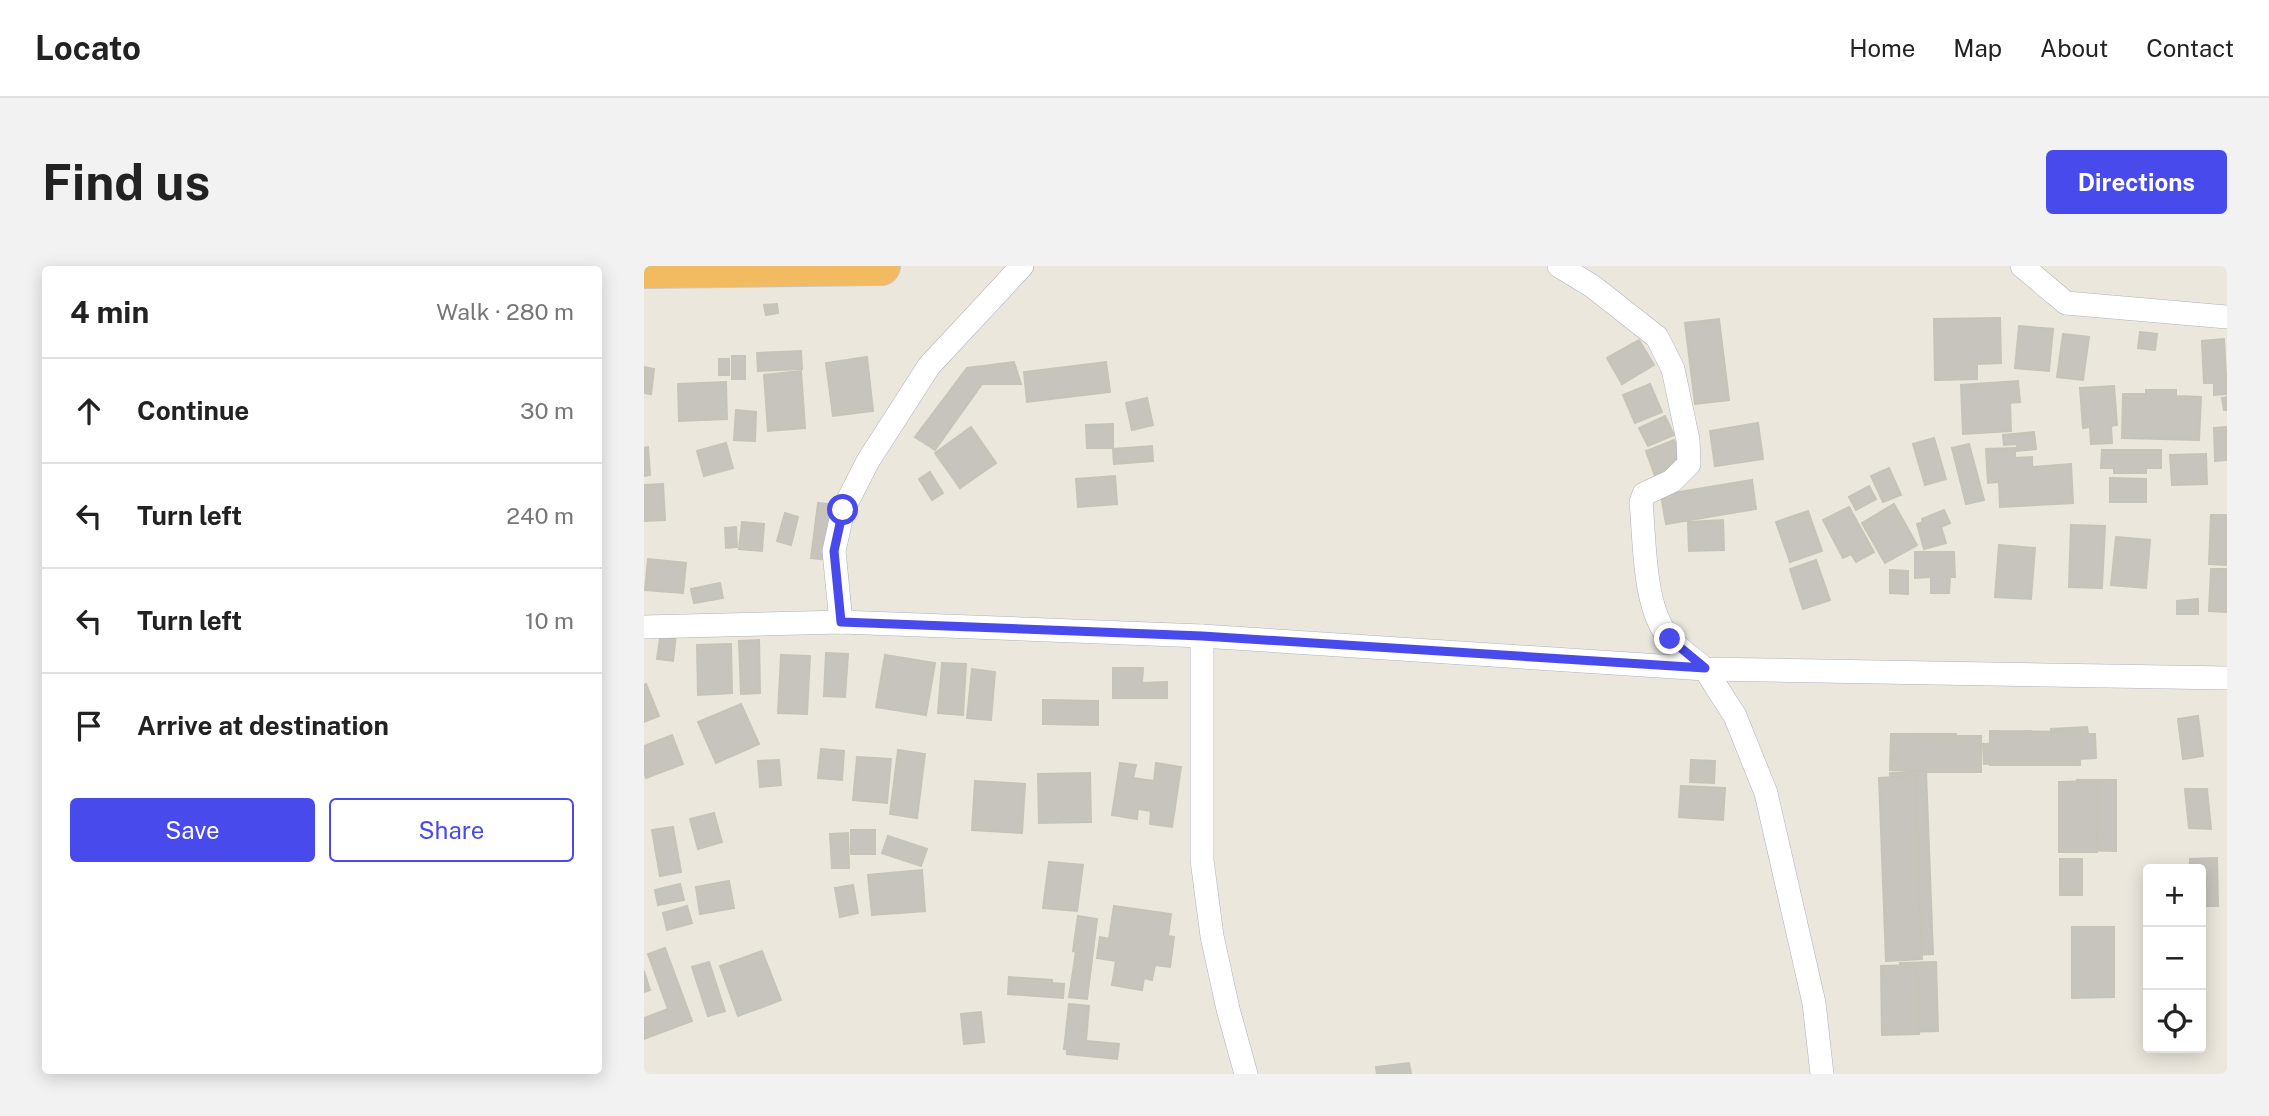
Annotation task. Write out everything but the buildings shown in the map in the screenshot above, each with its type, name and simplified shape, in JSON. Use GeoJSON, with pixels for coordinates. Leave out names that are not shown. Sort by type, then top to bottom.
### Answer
{"type":"FeatureCollection","features":[{"type":"Feature","properties":{"kind":"highway"},"geometry":{"type":"LineString","coordinates":[[644,270],[881,266]]}},
{"type":"Feature","properties":{"kind":"street"},"geometry":{"type":"LineString","coordinates":[[841,622],[834,551],[843,510],[868,461],[929,366],[1022,266]]}},
{"type":"Feature","properties":{"kind":"street"},"geometry":{"type":"LineString","coordinates":[[1559,266],[1592,286],[1657,337],[1674,369],[1688,440],[1689,464],[1672,481],[1644,494],[1640,502],[1651,594],[1657,618],[1670,639],[1705,668],[1735,716],[1766,793],[1814,1003],[1822,1074]]}},
{"type":"Feature","properties":{"kind":"street"},"geometry":{"type":"LineString","coordinates":[[2022,266],[2066,303],[2227,317]]}},
{"type":"Feature","properties":{"kind":"street"},"geometry":{"type":"LineString","coordinates":[[644,626],[841,622],[1202,636],[1705,668],[2227,678]]}},
{"type":"Feature","properties":{"kind":"street"},"geometry":{"type":"LineString","coordinates":[[1202,636],[1202,860],[1212,936],[1228,1009],[1247,1074]]}},
{"type":"Feature","properties":{"kind":"route"},"geometry":{"type":"LineString","coordinates":[[843,510],[834,551],[841,622],[1202,636],[1705,668],[1670,639]]}}]}
